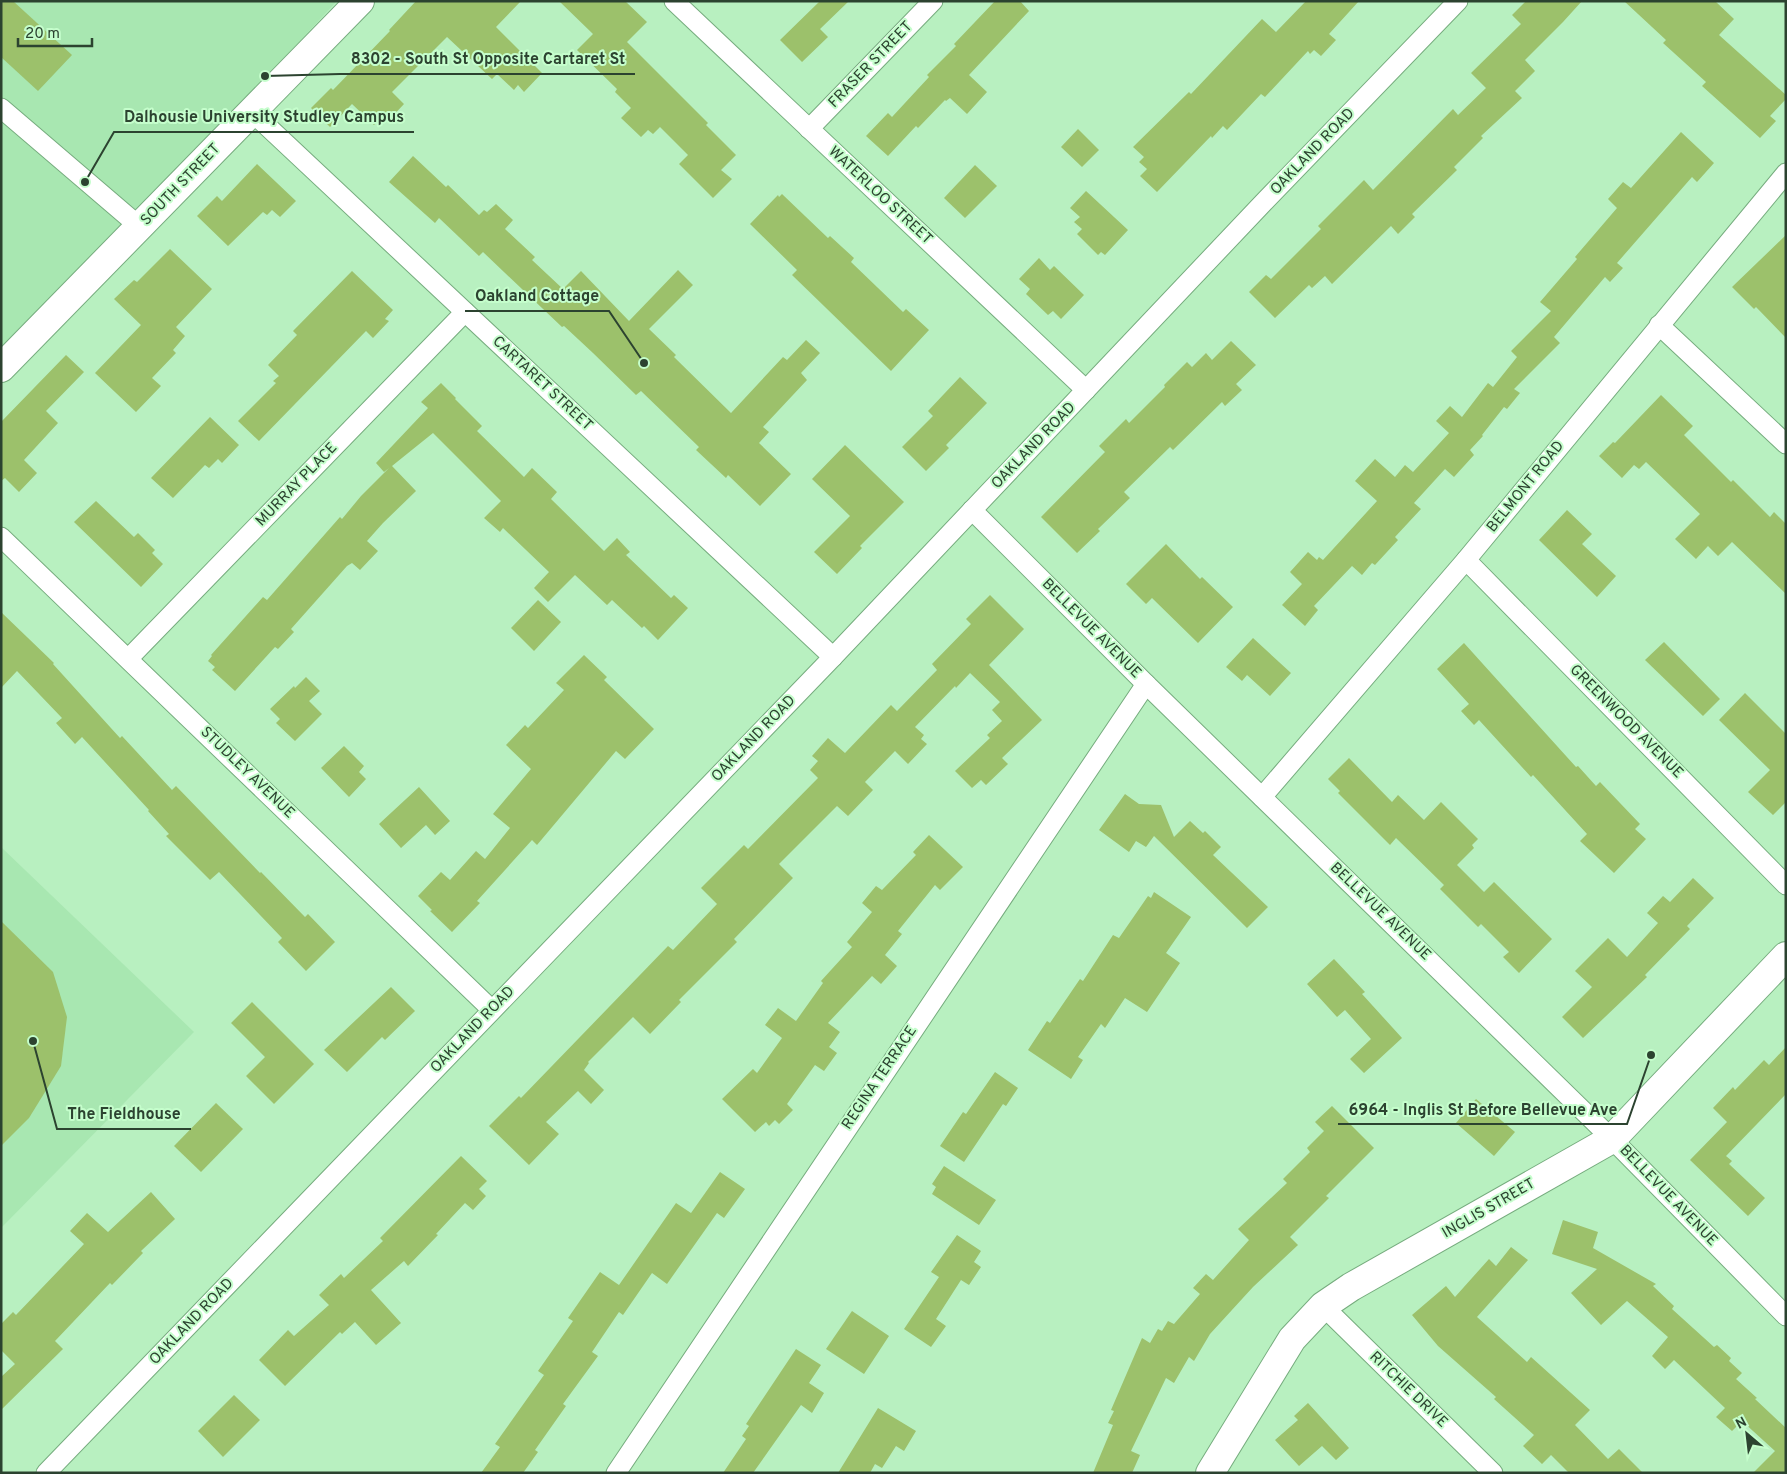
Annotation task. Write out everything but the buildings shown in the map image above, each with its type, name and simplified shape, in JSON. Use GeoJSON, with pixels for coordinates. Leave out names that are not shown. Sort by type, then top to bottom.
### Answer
{"type":"FeatureCollection","features":[{"type":"Feature","properties":{"kind":"street","name":"SOUTH STREET"},"geometry":{"type":"LineString","coordinates":[[1,368],[360,1]]}},
{"type":"Feature","properties":{"kind":"street","name":"WATERLOO STREET"},"geometry":{"type":"LineString","coordinates":[[674,1],[1086,390]]}},
{"type":"Feature","properties":{"kind":"street","name":"FRASER STREET"},"geometry":{"type":"LineString","coordinates":[[809,129],[933,1]]}},
{"type":"Feature","properties":{"kind":"street","name":"OAKLAND ROAD"},"geometry":{"type":"LineString","coordinates":[[46,1473],[833,656],[1263,203],[1458,1]]}},
{"type":"Feature","properties":{"kind":"street"},"geometry":{"type":"LineString","coordinates":[[1,108],[140,227]]}},
{"type":"Feature","properties":{"kind":"street","name":"CARTARET STREET"},"geometry":{"type":"LineString","coordinates":[[252,112],[833,656]]}},
{"type":"Feature","properties":{"kind":"street","name":"BELMONT ROAD"},"geometry":{"type":"LineString","coordinates":[[1262,797],[1466,560],[1786,173]]}},
{"type":"Feature","properties":{"kind":"street","name":"MURRAY PLACE"},"geometry":{"type":"LineString","coordinates":[[129,658],[465,312]]}},
{"type":"Feature","properties":{"kind":"street"},"geometry":{"type":"LineString","coordinates":[[1659,325],[1786,444]]}},
{"type":"Feature","properties":{"kind":"street","name":"BELLEVUE AVENUE"},"geometry":{"type":"LineString","coordinates":[[972,510],[1146,684],[1612,1139],[1786,1316]]}},
{"type":"Feature","properties":{"kind":"street","name":"STUDLEY AVENUE"},"geometry":{"type":"LineString","coordinates":[[1,537],[129,658],[492,1010]]}},
{"type":"Feature","properties":{"kind":"street","name":"GREENWOOD AVENUE"},"geometry":{"type":"LineString","coordinates":[[1466,560],[1786,885]]}},
{"type":"Feature","properties":{"kind":"street","name":"REGINA TERRACE"},"geometry":{"type":"LineString","coordinates":[[616,1473],[1146,684]]}},
{"type":"Feature","properties":{"kind":"street","name":"INGLIS STREET"},"geometry":{"type":"LineString","coordinates":[[1210,1473],[1292,1339],[1323,1306],[1360,1282],[1612,1139],[1786,956]]}},
{"type":"Feature","properties":{"kind":"street","name":"RITCHIE DRIVE"},"geometry":{"type":"LineString","coordinates":[[1323,1306],[1493,1473]]}},
{"type":"Feature","properties":{"kind":"shaded area"},"geometry":{"type":"Polygon","coordinates":[[[1,1],[337,1],[1,362],[1,1]]]}},
{"type":"Feature","properties":{"kind":"shaded area"},"geometry":{"type":"Polygon","coordinates":[[[1,847],[194,1032],[1,1228],[1,847]]]}},
{"type":"Feature","properties":{"kind":"place","name":"8302 - South St Opposite Cartaret St"},"geometry":{"type":"Point","coordinates":[265,76]}},
{"type":"Feature","properties":{"kind":"place","name":"Dalhousie University Studley Campus"},"geometry":{"type":"Point","coordinates":[85,182]}},
{"type":"Feature","properties":{"kind":"place","name":"Oakland Cottage"},"geometry":{"type":"Point","coordinates":[644,363]}},
{"type":"Feature","properties":{"kind":"place","name":"The Fieldhouse"},"geometry":{"type":"Point","coordinates":[33,1041]}},
{"type":"Feature","properties":{"kind":"place","name":"6964 - Inglis St Before Bellevue Ave"},"geometry":{"type":"Point","coordinates":[1651,1055]}}]}
